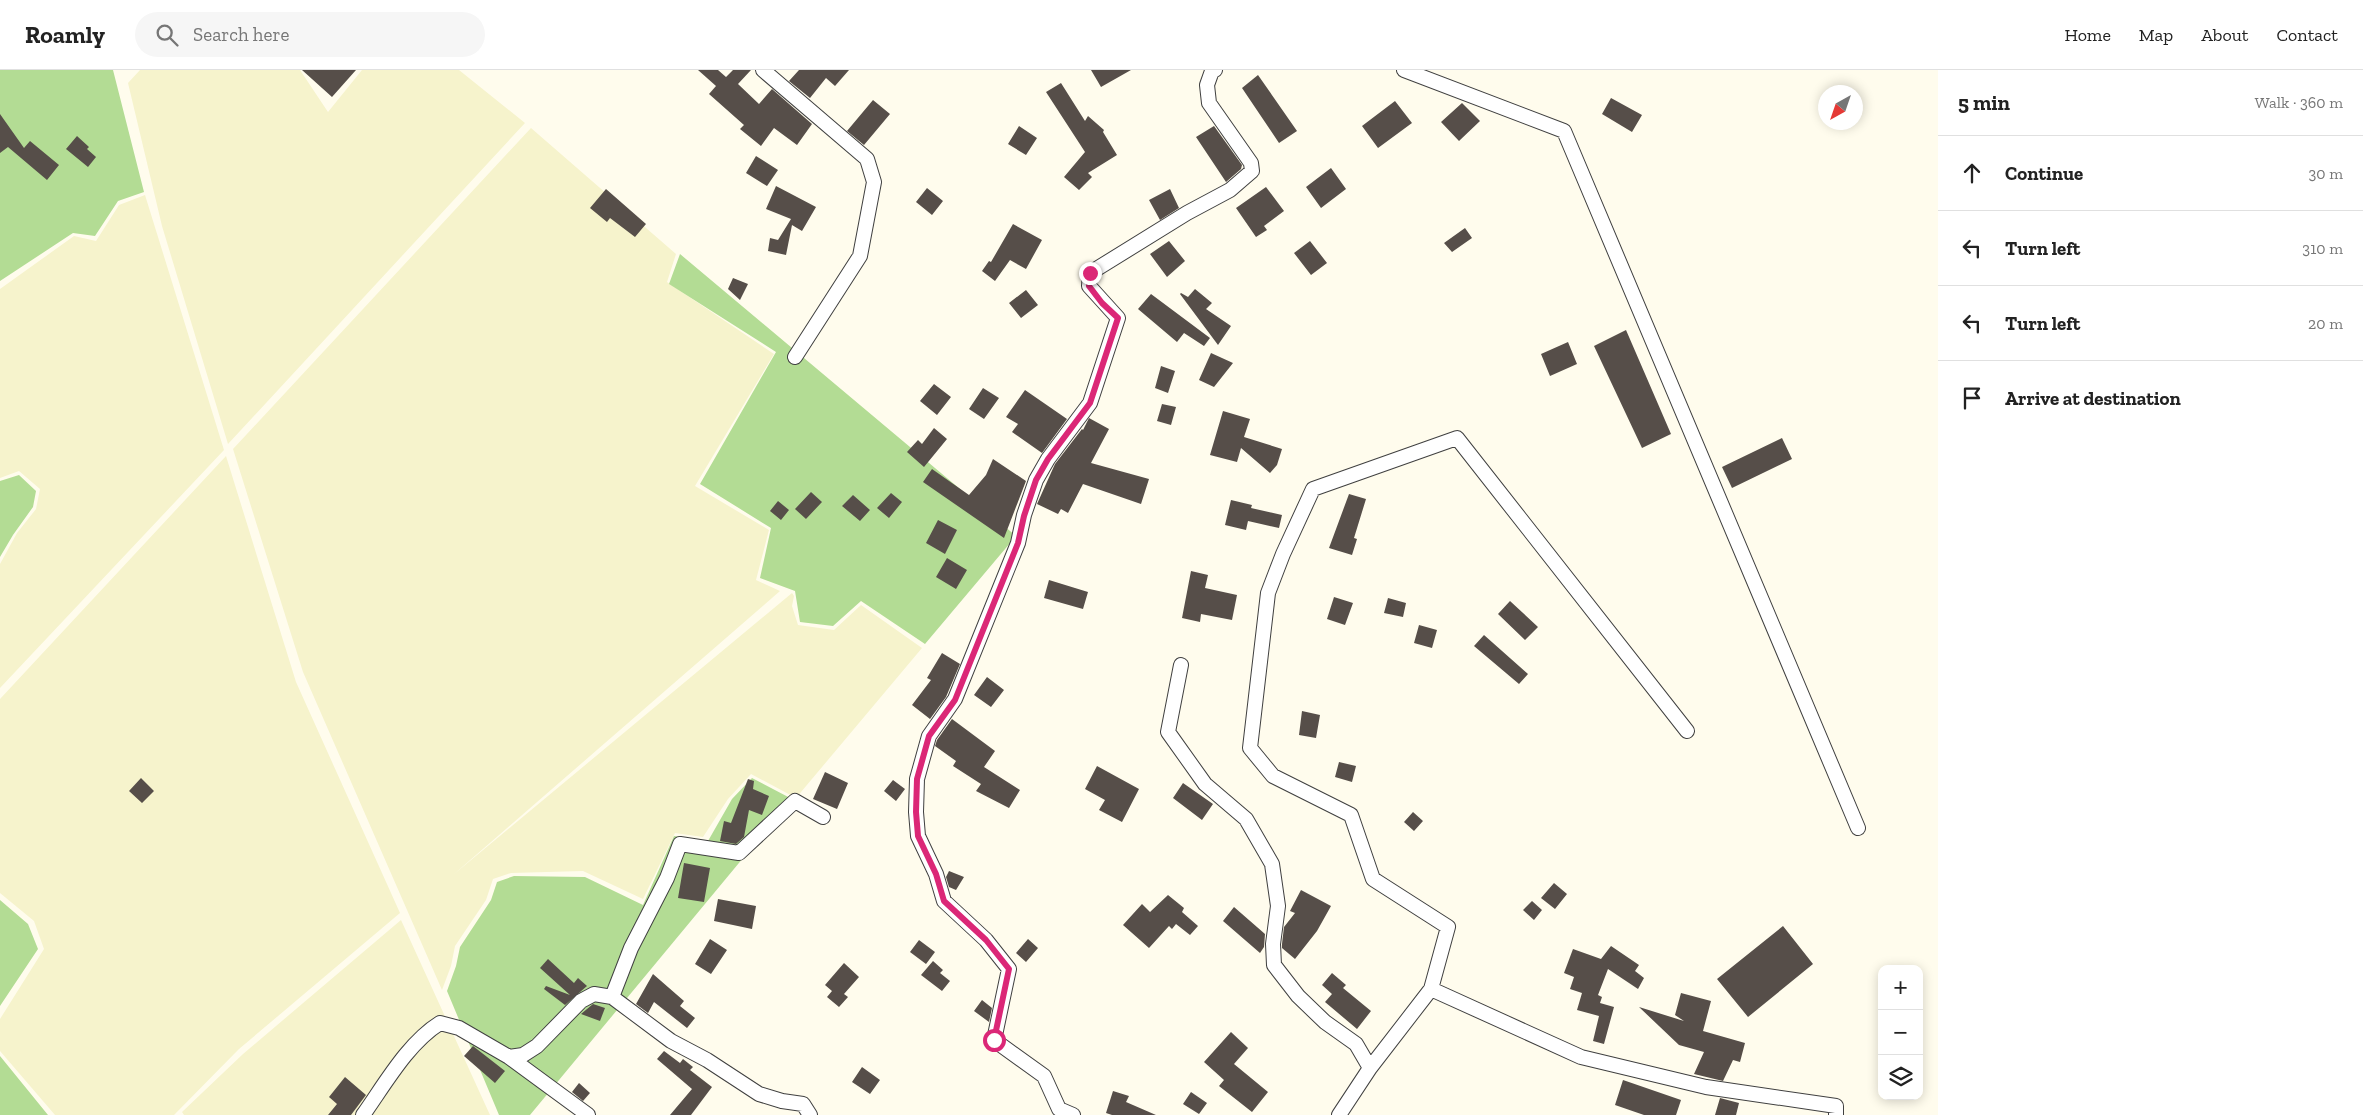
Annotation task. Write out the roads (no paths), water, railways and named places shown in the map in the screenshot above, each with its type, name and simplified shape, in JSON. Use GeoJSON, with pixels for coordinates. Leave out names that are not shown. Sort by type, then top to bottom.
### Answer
{"type":"FeatureCollection","features":[{"type":"Feature","properties":{"kind":"street"},"geometry":{"type":"LineString","coordinates":[[763,70],[867,159],[874,182],[860,256],[795,357]]}},
{"type":"Feature","properties":{"kind":"street"},"geometry":{"type":"LineString","coordinates":[[1073,1115],[1059,1109],[1044,1076],[994,1040],[1009,969],[986,940],[944,901],[936,874],[918,836],[916,812],[917,779],[929,736],[955,700],[1018,543],[1024,516],[1036,480],[1048,459],[1090,403],[1093,395],[1118,318],[1102,303],[1089,286],[1090,273],[1187,213],[1230,190],[1252,171],[1250,163],[1210,104],[1207,86],[1212,71],[1215,70]]}},
{"type":"Feature","properties":{"kind":"street"},"geometry":{"type":"LineString","coordinates":[[1404,70],[1564,130],[1858,828]]}},
{"type":"Feature","properties":{"kind":"street"},"geometry":{"type":"LineString","coordinates":[[1339,1115],[1370,1068],[1431,989],[1448,927],[1372,879],[1351,815],[1272,776],[1250,748],[1268,593],[1282,554],[1313,489],[1457,438],[1687,731]]}},
{"type":"Feature","properties":{"kind":"street"},"geometry":{"type":"LineString","coordinates":[[1181,665],[1168,732],[1205,784],[1246,819],[1272,864],[1278,906],[1273,944],[1274,965],[1298,996],[1325,1022],[1356,1044],[1370,1068]]}},
{"type":"Feature","properties":{"kind":"street"},"geometry":{"type":"LineString","coordinates":[[612,997],[631,948],[667,878],[680,844],[739,853],[795,801],[823,817]]}},
{"type":"Feature","properties":{"kind":"street"},"geometry":{"type":"LineString","coordinates":[[1431,989],[1581,1057],[1706,1087],[1836,1106],[1836,1115]]}},
{"type":"Feature","properties":{"kind":"street"},"geometry":{"type":"LineString","coordinates":[[509,1057],[523,1055],[537,1046],[581,1001],[594,994],[612,997],[671,1041],[707,1060],[759,1094],[782,1101],[803,1104],[810,1115]]}},
{"type":"Feature","properties":{"kind":"street"},"geometry":{"type":"LineString","coordinates":[[364,1115],[405,1057],[429,1030],[440,1023],[459,1028],[509,1057],[588,1115]]}}]}
